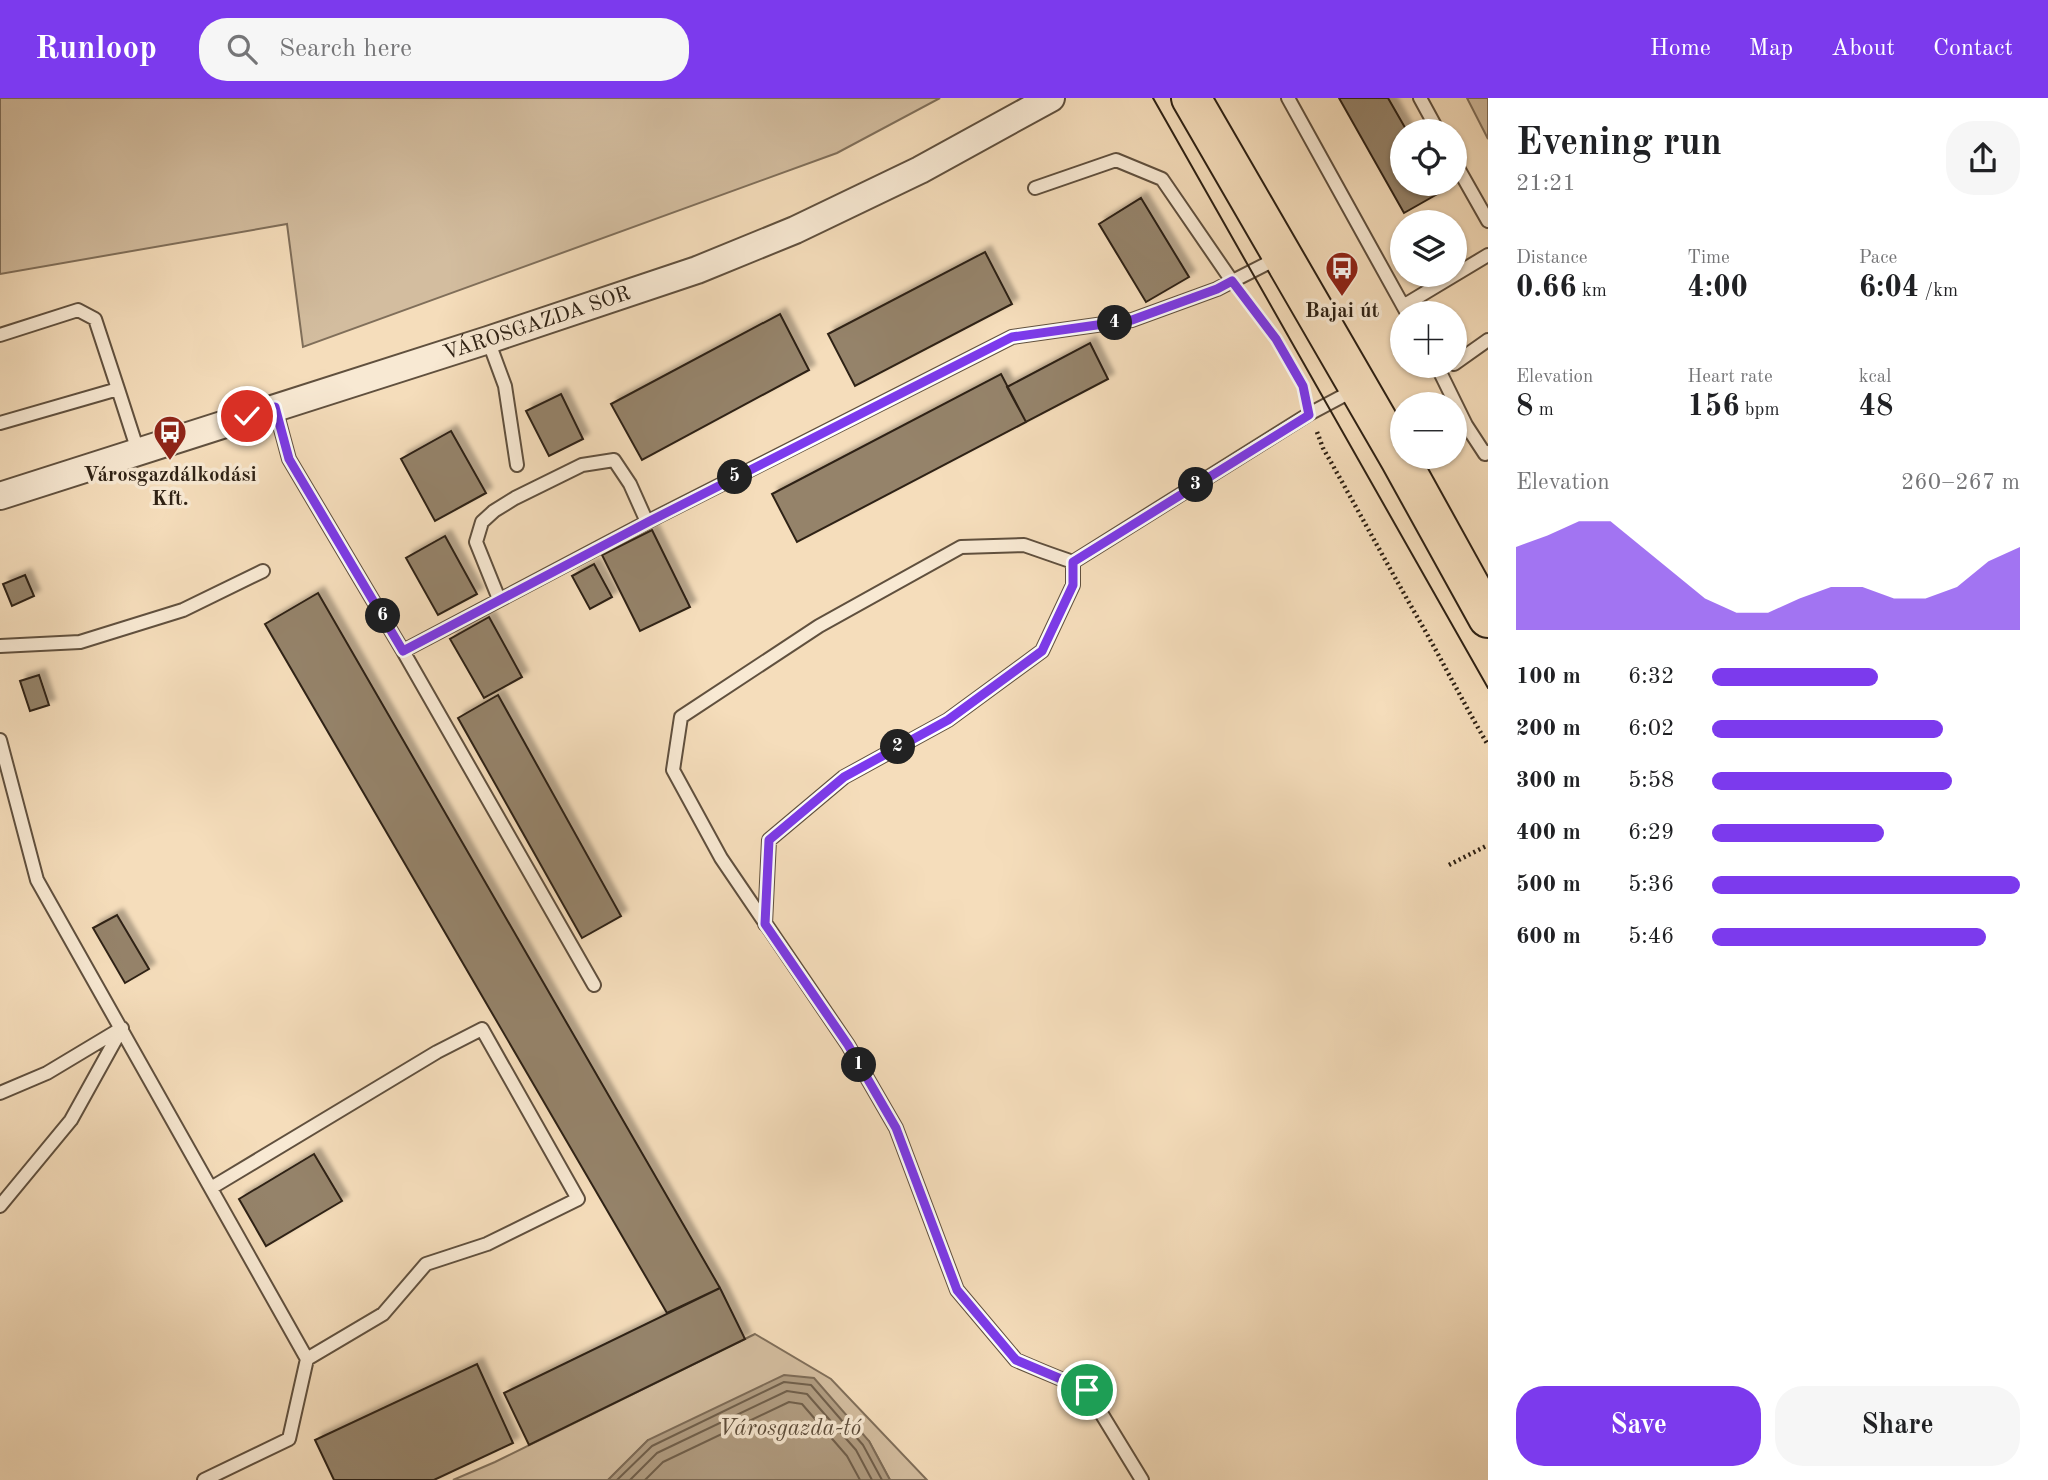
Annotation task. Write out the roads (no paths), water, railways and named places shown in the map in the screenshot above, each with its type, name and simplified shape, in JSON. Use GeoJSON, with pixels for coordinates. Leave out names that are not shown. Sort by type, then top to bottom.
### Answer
{"type":"FeatureCollection","features":[{"type":"Feature","properties":{"kind":"main road"},"geometry":{"type":"LineString","coordinates":[[1191,98],[1390,439]]}},
{"type":"Feature","properties":{"kind":"main road"},"geometry":{"type":"LineString","coordinates":[[1408,469],[1488,617]]}},
{"type":"Feature","properties":{"kind":"street","name":"VÁROSGAZDA SOR"},"geometry":{"type":"LineString","coordinates":[[0,496],[488,340],[697,270],[795,230],[919,170],[1051,98]]}},
{"type":"Feature","properties":{"kind":"lane"},"geometry":{"type":"LineString","coordinates":[[1288,98],[1400,301]]}},
{"type":"Feature","properties":{"kind":"lane"},"geometry":{"type":"LineString","coordinates":[[1420,98],[1431,119]]}},
{"type":"Feature","properties":{"kind":"lane"},"geometry":{"type":"LineString","coordinates":[[1035,188],[1116,160],[1162,179],[1232,281]]}},
{"type":"Feature","properties":{"kind":"lane"},"geometry":{"type":"LineString","coordinates":[[1467,183],[1488,221]]}},
{"type":"Feature","properties":{"kind":"lane"},"geometry":{"type":"LineString","coordinates":[[1419,301],[1488,255]]}},
{"type":"Feature","properties":{"kind":"lane"},"geometry":{"type":"LineString","coordinates":[[403,651],[648,522],[1012,337],[1132,320],[1217,289],[1282,256]]}},
{"type":"Feature","properties":{"kind":"lane"},"geometry":{"type":"LineString","coordinates":[[0,335],[78,310],[95,319],[138,451]]}},
{"type":"Feature","properties":{"kind":"lane"},"geometry":{"type":"LineString","coordinates":[[488,340],[505,386],[517,465]]}},
{"type":"Feature","properties":{"kind":"lane"},"geometry":{"type":"LineString","coordinates":[[1467,354],[1488,340]]}},
{"type":"Feature","properties":{"kind":"lane"},"geometry":{"type":"LineString","coordinates":[[1073,562],[1309,415],[1358,388]]}},
{"type":"Feature","properties":{"kind":"lane"},"geometry":{"type":"LineString","coordinates":[[0,423],[118,389]]}},
{"type":"Feature","properties":{"kind":"lane"},"geometry":{"type":"LineString","coordinates":[[275,407],[289,459],[403,651],[593,985]]}},
{"type":"Feature","properties":{"kind":"lane"},"geometry":{"type":"LineString","coordinates":[[1467,435],[1487,455]]}},
{"type":"Feature","properties":{"kind":"lane"},"geometry":{"type":"LineString","coordinates":[[499,599],[476,542],[482,522],[515,498],[582,465],[614,460],[630,484],[648,522]]}},
{"type":"Feature","properties":{"kind":"lane"},"geometry":{"type":"LineString","coordinates":[[1073,562],[1024,545],[961,547],[819,626],[681,717],[673,770],[721,858],[848,1045],[896,1128],[957,1290],[1016,1360],[1087,1390],[1142,1480]]}},
{"type":"Feature","properties":{"kind":"lane"},"geometry":{"type":"LineString","coordinates":[[765,924],[769,840],[844,777],[948,720],[1042,651],[1073,585],[1073,562]]}},
{"type":"Feature","properties":{"kind":"lane"},"geometry":{"type":"LineString","coordinates":[[0,646],[80,642],[183,610],[263,571]]}},
{"type":"Feature","properties":{"kind":"lane"},"geometry":{"type":"LineString","coordinates":[[0,740],[37,880],[307,1359],[289,1439],[204,1480]]}},
{"type":"Feature","properties":{"kind":"lane"},"geometry":{"type":"LineString","coordinates":[[0,1093],[47,1073],[122,1028]]}},
{"type":"Feature","properties":{"kind":"lane"},"geometry":{"type":"LineString","coordinates":[[0,1206],[71,1120],[122,1028]]}},
{"type":"Feature","properties":{"kind":"lane"},"geometry":{"type":"LineString","coordinates":[[211,1188],[437,1052],[482,1029],[578,1199],[487,1244],[426,1265],[383,1314],[307,1359]]}},
{"type":"Feature","properties":{"kind":"water","name":"Városgazda-tó"},"geometry":{"type":"Polygon","coordinates":[[[784,1375],[814,1378],[869,1441],[890,1480],[608,1480],[648,1440],[784,1375]]]}},
{"type":"Feature","properties":{"kind":"tram line"},"geometry":{"type":"LineString","coordinates":[[1153,98],[1488,688]]}},
{"type":"Feature","properties":{"kind":"place","name":"Bajai út"},"geometry":{"type":"Point","coordinates":[1342,298]}},
{"type":"Feature","properties":{"kind":"place","name":"Városgazdálkodási Kft."},"geometry":{"type":"Point","coordinates":[170,462]}}]}
